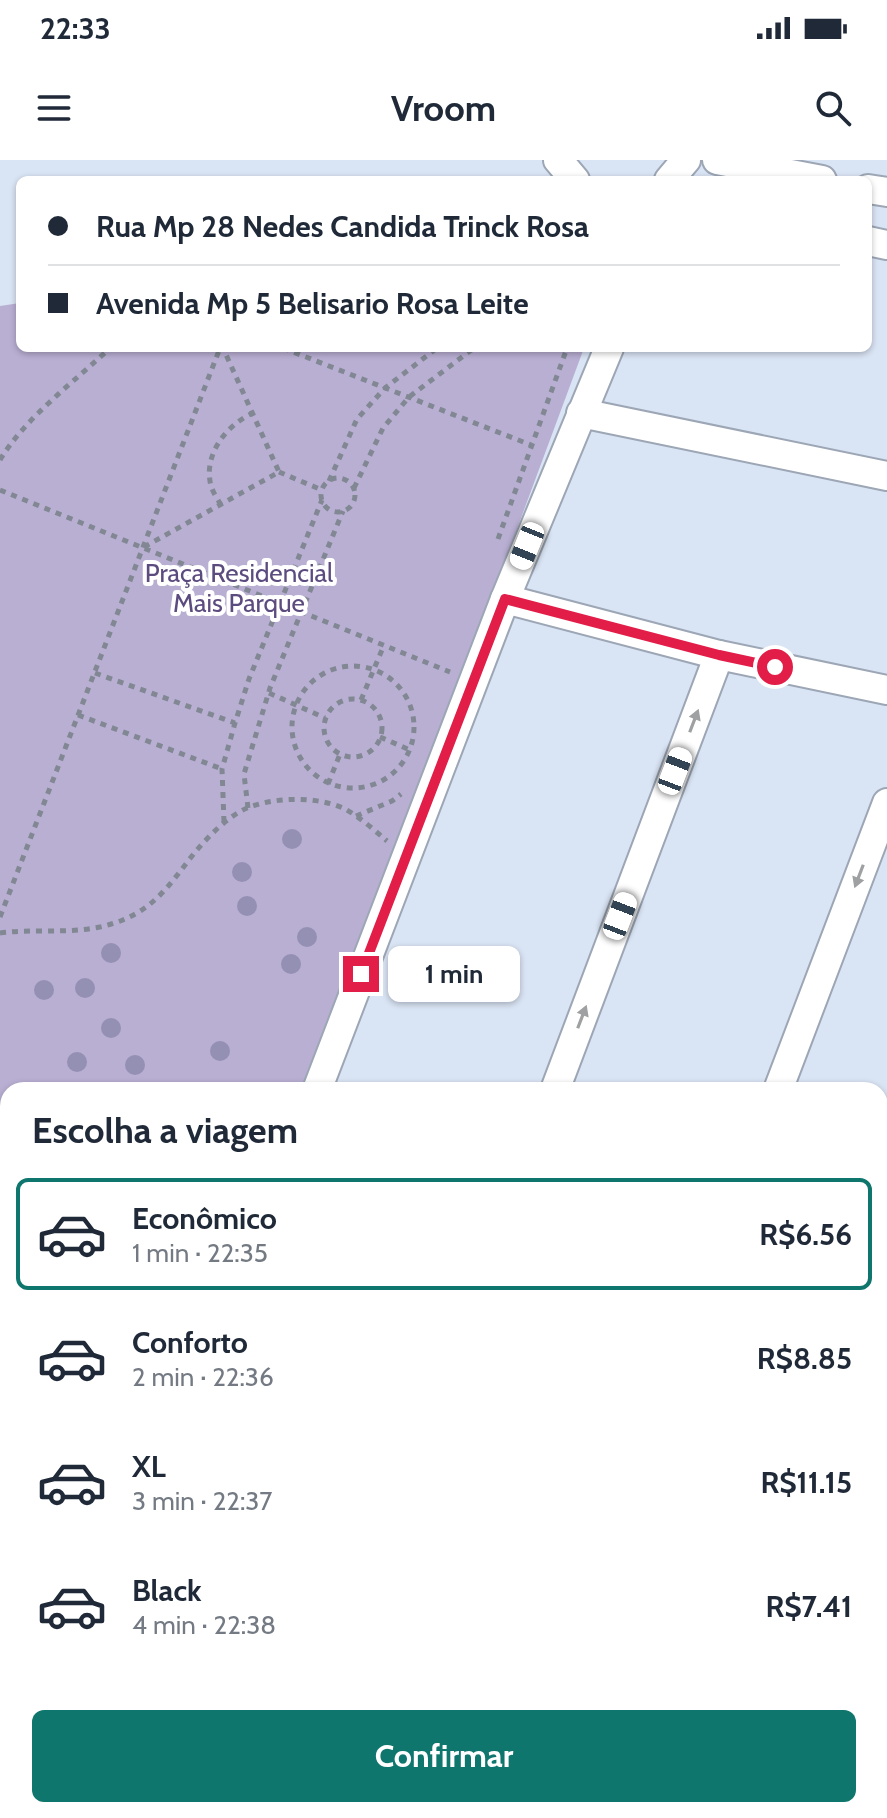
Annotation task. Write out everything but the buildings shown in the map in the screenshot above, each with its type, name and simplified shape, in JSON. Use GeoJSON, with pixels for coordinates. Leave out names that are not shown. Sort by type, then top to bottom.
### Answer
{"type":"FeatureCollection","features":[{"type":"Feature","properties":{"kind":"street"},"geometry":{"type":"LineString","coordinates":[[558,160],[571,176]]}},
{"type":"Feature","properties":{"kind":"street"},"geometry":{"type":"LineString","coordinates":[[672,176],[686,160]]}},
{"type":"Feature","properties":{"kind":"street"},"geometry":{"type":"LineString","coordinates":[[717,160],[801,176]]}},
{"type":"Feature","properties":{"kind":"street"},"geometry":{"type":"LineString","coordinates":[[320,1082],[505,599],[607,352]]}},
{"type":"Feature","properties":{"kind":"street"},"geometry":{"type":"LineString","coordinates":[[581,413],[887,476]]}},
{"type":"Feature","properties":{"kind":"street"},"geometry":{"type":"LineString","coordinates":[[505,599],[719,655],[887,690]]}},
{"type":"Feature","properties":{"kind":"street"},"geometry":{"type":"LineString","coordinates":[[558,1082],[719,655]]}},
{"type":"Feature","properties":{"kind":"street"},"geometry":{"type":"LineString","coordinates":[[781,1082],[887,803]]}},
{"type":"Feature","properties":{"kind":"path"},"geometry":{"type":"LineString","coordinates":[[0,460],[43,408],[106,352]]}},
{"type":"Feature","properties":{"kind":"path"},"geometry":{"type":"LineString","coordinates":[[0,917],[220,352]]}},
{"type":"Feature","properties":{"kind":"path"},"geometry":{"type":"LineString","coordinates":[[224,352],[279,472],[322,490]]}},
{"type":"Feature","properties":{"kind":"path"},"geometry":{"type":"LineString","coordinates":[[293,352],[532,445],[566,352]]}},
{"type":"Feature","properties":{"kind":"path"},"geometry":{"type":"LineString","coordinates":[[224,822],[222,769],[235,723],[249,679],[322,500],[322,490],[357,419],[385,388],[432,352]]}},
{"type":"Feature","properties":{"kind":"path"},"geometry":{"type":"LineString","coordinates":[[322,500],[331,510],[343,511],[350,507],[354,502],[354,488],[383,428],[409,397],[469,352]]}},
{"type":"Feature","properties":{"kind":"path"},"geometry":{"type":"LineString","coordinates":[[221,505],[210,483],[210,465],[217,445],[228,428],[253,413]]}},
{"type":"Feature","properties":{"kind":"path"},"geometry":{"type":"LineString","coordinates":[[143,547],[279,472]]}},
{"type":"Feature","properties":{"kind":"path"},"geometry":{"type":"LineString","coordinates":[[329,481],[343,479],[354,488]]}},
{"type":"Feature","properties":{"kind":"path"},"geometry":{"type":"LineString","coordinates":[[0,490],[451,672]]}},
{"type":"Feature","properties":{"kind":"path"},"geometry":{"type":"LineString","coordinates":[[248,808],[244,774],[269,693],[343,511]]}},
{"type":"Feature","properties":{"kind":"path"},"geometry":{"type":"LineString","coordinates":[[361,700],[384,645]]}},
{"type":"Feature","properties":{"kind":"path"},"geometry":{"type":"LineString","coordinates":[[343,666],[374,670],[388,676],[401,688],[409,702],[414,717],[410,750],[400,767],[385,780],[367,787],[347,789],[328,784],[312,773],[300,759],[293,742],[292,723],[296,705],[303,691],[328,671],[343,666]]}},
{"type":"Feature","properties":{"kind":"path"},"geometry":{"type":"LineString","coordinates":[[95,673],[235,723]]}},
{"type":"Feature","properties":{"kind":"path"},"geometry":{"type":"LineString","coordinates":[[269,693],[325,718]]}},
{"type":"Feature","properties":{"kind":"path"},"geometry":{"type":"LineString","coordinates":[[344,700],[361,700],[379,714],[380,737],[368,752],[349,757],[340,754],[328,743],[324,735],[325,718],[336,704],[344,700]]}},
{"type":"Feature","properties":{"kind":"path"},"geometry":{"type":"LineString","coordinates":[[78,715],[222,769]]}},
{"type":"Feature","properties":{"kind":"path"},"geometry":{"type":"LineString","coordinates":[[380,737],[410,750]]}},
{"type":"Feature","properties":{"kind":"path"},"geometry":{"type":"LineString","coordinates":[[328,784],[340,754]]}},
{"type":"Feature","properties":{"kind":"path"},"geometry":{"type":"LineString","coordinates":[[355,816],[392,801],[410,787]]}},
{"type":"Feature","properties":{"kind":"path"},"geometry":{"type":"LineString","coordinates":[[0,933],[89,930],[114,925],[156,898],[224,822],[248,808],[285,799],[317,801],[343,809],[368,825],[389,844]]}},
{"type":"Feature","properties":{"kind":"path"},"geometry":{"type":"LineString","coordinates":[[0,903],[7,899]]}},
{"type":"Feature","properties":{"kind":"green space","name":"Praça Residencial Mais Parque"},"geometry":{"type":"Polygon","coordinates":[[[16,304],[16,352],[583,352],[312,1082],[0,1082],[0,306],[16,304]]]}},
{"type":"Feature","properties":{"kind":"route"},"geometry":{"type":"LineString","coordinates":[[361,974],[505,599],[775,667]]}}]}
